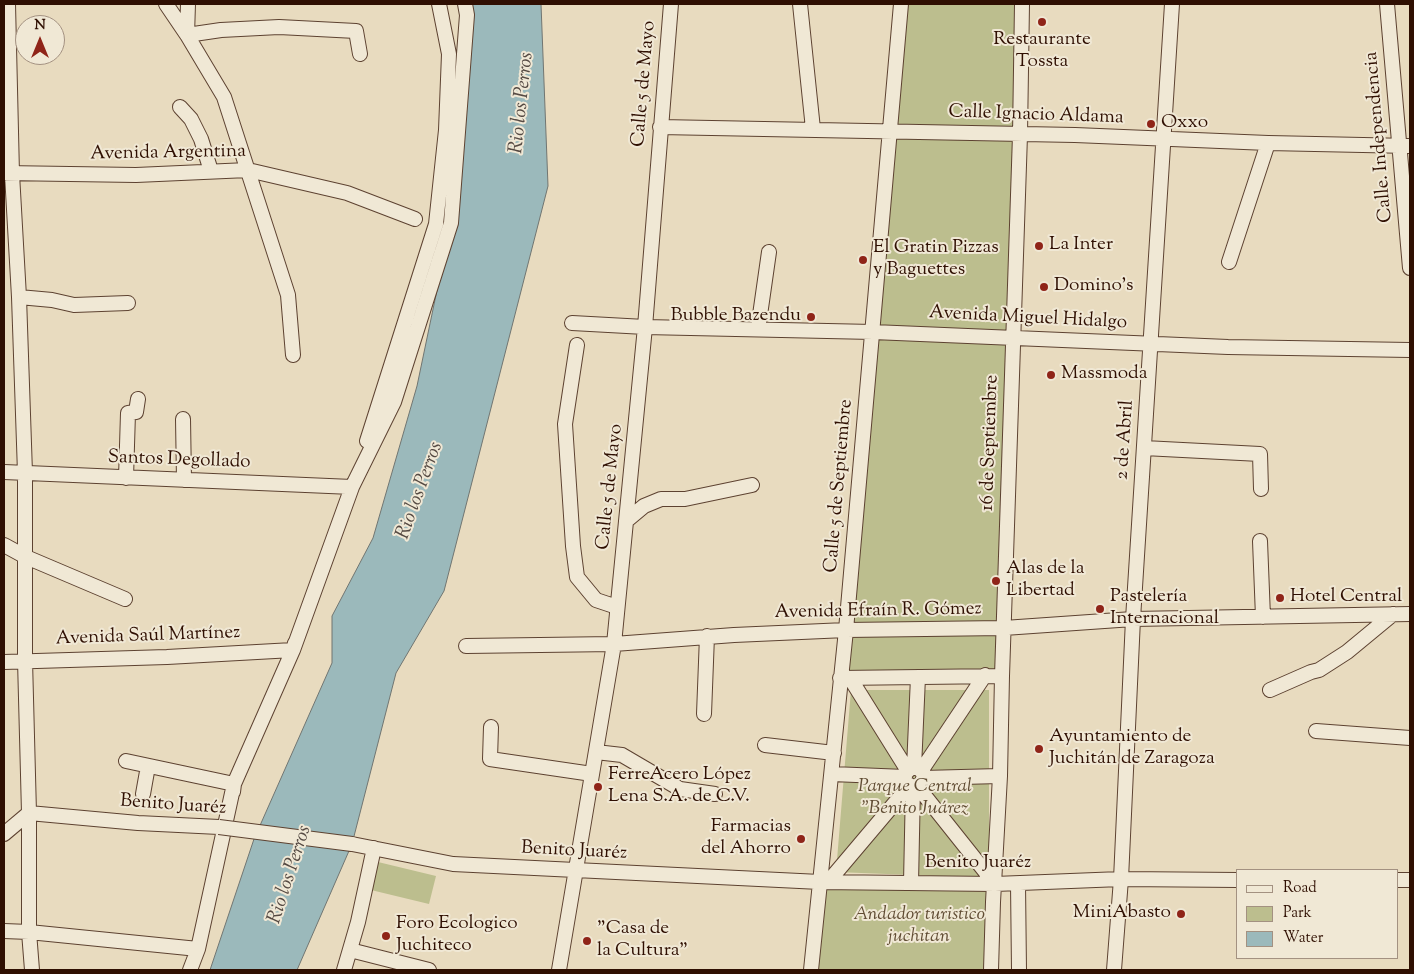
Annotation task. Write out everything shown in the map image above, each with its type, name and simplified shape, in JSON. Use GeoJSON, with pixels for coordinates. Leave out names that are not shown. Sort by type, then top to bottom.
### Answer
{"type":"FeatureCollection","features":[{"type":"Feature","properties":{"kind":"street"},"geometry":{"type":"LineString","coordinates":[[8,4],[8,173],[19,297],[25,473],[25,660],[29,813],[29,932],[32,970]]}},
{"type":"Feature","properties":{"kind":"street"},"geometry":{"type":"LineString","coordinates":[[166,4],[224,97],[288,295],[293,355]]}},
{"type":"Feature","properties":{"kind":"street"},"geometry":{"type":"LineString","coordinates":[[187,35],[188,4]]}},
{"type":"Feature","properties":{"kind":"street"},"geometry":{"type":"LineString","coordinates":[[190,970],[198,949],[234,784],[293,650],[352,487],[436,224],[446,130],[449,54],[439,4]]}},
{"type":"Feature","properties":{"kind":"street"},"geometry":{"type":"LineString","coordinates":[[352,487],[394,402],[451,223],[467,15],[465,4]]}},
{"type":"Feature","properties":{"kind":"street","name":"Calle 5 de Mayo"},"geometry":{"type":"LineString","coordinates":[[559,970],[614,644],[645,327],[671,4]]}},
{"type":"Feature","properties":{"kind":"street"},"geometry":{"type":"LineString","coordinates":[[800,4],[813,129]]}},
{"type":"Feature","properties":{"kind":"street","name":"Calle 5 de Septiembre"},"geometry":{"type":"LineString","coordinates":[[811,970],[824,882],[834,753],[845,678],[846,630],[901,4]]}},
{"type":"Feature","properties":{"kind":"street","name":"16 de Septiembre"},"geometry":{"type":"LineString","coordinates":[[991,970],[992,902],[995,884],[1000,776],[1020,135],[1022,4]]}},
{"type":"Feature","properties":{"kind":"street","name":"2 de Abril"},"geometry":{"type":"LineString","coordinates":[[1114,970],[1121,879],[1134,619],[1172,4]]}},
{"type":"Feature","properties":{"kind":"street","name":"Calle. Independencia"},"geometry":{"type":"LineString","coordinates":[[1387,4],[1405,145],[1410,268]]}},
{"type":"Feature","properties":{"kind":"street"},"geometry":{"type":"LineString","coordinates":[[187,35],[221,30],[279,28],[356,31],[360,54]]}},
{"type":"Feature","properties":{"kind":"street"},"geometry":{"type":"LineString","coordinates":[[180,107],[192,119],[212,171]]}},
{"type":"Feature","properties":{"kind":"street","name":"Calle Ignacio Aldama"},"geometry":{"type":"LineString","coordinates":[[660,127],[890,130],[1075,135],[1268,144],[1405,145]]}},
{"type":"Feature","properties":{"kind":"street"},"geometry":{"type":"LineString","coordinates":[[1229,262],[1268,144]]}},
{"type":"Feature","properties":{"kind":"street","name":"Avenida Argentina"},"geometry":{"type":"LineString","coordinates":[[8,173],[136,175],[248,170],[347,193],[415,219]]}},
{"type":"Feature","properties":{"kind":"street"},"geometry":{"type":"LineString","coordinates":[[758,329],[769,252]]}},
{"type":"Feature","properties":{"kind":"street"},"geometry":{"type":"LineString","coordinates":[[19,297],[52,300],[74,305],[128,302]]}},
{"type":"Feature","properties":{"kind":"street","name":"Avenida Miguel Hidalgo"},"geometry":{"type":"LineString","coordinates":[[572,324],[1014,337],[1228,348],[1410,350]]}},
{"type":"Feature","properties":{"kind":"street"},"geometry":{"type":"LineString","coordinates":[[577,345],[565,424],[573,546],[577,577],[596,600],[618,607]]}},
{"type":"Feature","properties":{"kind":"street"},"geometry":{"type":"LineString","coordinates":[[126,478],[128,413],[136,412],[138,399]]}},
{"type":"Feature","properties":{"kind":"street"},"geometry":{"type":"LineString","coordinates":[[183,418],[184,480]]}},
{"type":"Feature","properties":{"kind":"street"},"geometry":{"type":"LineString","coordinates":[[1144,448],[1260,454],[1261,489]]}},
{"type":"Feature","properties":{"kind":"street","name":"Santos Degollado"},"geometry":{"type":"LineString","coordinates":[[4,472],[352,487]]}},
{"type":"Feature","properties":{"kind":"street"},"geometry":{"type":"LineString","coordinates":[[626,520],[644,506],[661,499],[685,499],[752,485]]}},
{"type":"Feature","properties":{"kind":"street"},"geometry":{"type":"LineString","coordinates":[[1260,542],[1264,617]]}},
{"type":"Feature","properties":{"kind":"street"},"geometry":{"type":"LineString","coordinates":[[4,545],[26,557],[125,599]]}},
{"type":"Feature","properties":{"kind":"street"},"geometry":{"type":"LineString","coordinates":[[1270,690],[1319,670],[1347,652],[1393,614]]}},
{"type":"Feature","properties":{"kind":"street","name":"Avenida Efraín R. Gómez"},"geometry":{"type":"LineString","coordinates":[[466,646],[614,644],[708,636],[846,630],[1004,628],[1134,619],[1410,614]]}},
{"type":"Feature","properties":{"kind":"street"},"geometry":{"type":"LineString","coordinates":[[704,714],[708,636]]}},
{"type":"Feature","properties":{"kind":"street","name":"Avenida Saúl Martínez"},"geometry":{"type":"LineString","coordinates":[[4,662],[167,657],[293,650]]}},
{"type":"Feature","properties":{"kind":"street"},"geometry":{"type":"LineString","coordinates":[[824,882],[914,778],[985,675]]}},
{"type":"Feature","properties":{"kind":"street"},"geometry":{"type":"LineString","coordinates":[[845,678],[1002,676]]}},
{"type":"Feature","properties":{"kind":"street"},"geometry":{"type":"LineString","coordinates":[[911,883],[918,677]]}},
{"type":"Feature","properties":{"kind":"street"},"geometry":{"type":"LineString","coordinates":[[845,678],[914,778],[995,884]]}},
{"type":"Feature","properties":{"kind":"street"},"geometry":{"type":"LineString","coordinates":[[491,727],[490,758],[592,774]]}},
{"type":"Feature","properties":{"kind":"street"},"geometry":{"type":"LineString","coordinates":[[1316,731],[1410,738]]}},
{"type":"Feature","properties":{"kind":"street"},"geometry":{"type":"LineString","coordinates":[[765,745],[834,753]]}},
{"type":"Feature","properties":{"kind":"street"},"geometry":{"type":"LineString","coordinates":[[596,752],[622,755],[680,789],[715,794]]}},
{"type":"Feature","properties":{"kind":"street"},"geometry":{"type":"LineString","coordinates":[[126,761],[234,784]]}},
{"type":"Feature","properties":{"kind":"street"},"geometry":{"type":"LineString","coordinates":[[143,794],[148,766]]}},
{"type":"Feature","properties":{"kind":"street"},"geometry":{"type":"LineString","coordinates":[[832,774],[914,778],[1000,776]]}},
{"type":"Feature","properties":{"kind":"street"},"geometry":{"type":"LineString","coordinates":[[4,834],[29,813]]}},
{"type":"Feature","properties":{"kind":"street","name":"Benito Juaréz"},"geometry":{"type":"LineString","coordinates":[[29,813],[138,823],[219,827],[352,844],[452,864],[576,871],[824,882],[1018,884],[1121,879],[1236,880]]}},
{"type":"Feature","properties":{"kind":"street"},"geometry":{"type":"LineString","coordinates":[[344,970],[374,848]]}},
{"type":"Feature","properties":{"kind":"street"},"geometry":{"type":"LineString","coordinates":[[1018,884],[1018,970]]}},
{"type":"Feature","properties":{"kind":"street"},"geometry":{"type":"LineString","coordinates":[[4,931],[198,949]]}},
{"type":"Feature","properties":{"kind":"street"},"geometry":{"type":"LineString","coordinates":[[350,950],[430,970]]}},
{"type":"Feature","properties":{"kind":"green space"},"geometry":{"type":"Polygon","coordinates":[[[901,4],[1022,4],[1002,676],[840,678],[901,4]]]}},
{"type":"Feature","properties":{"kind":"green space","name":"Parque Central \"Benito Juárez"},"geometry":{"type":"Polygon","coordinates":[[[851,690],[989,690],[989,878],[836,872],[851,690]]]}},
{"type":"Feature","properties":{"kind":"green space"},"geometry":{"type":"Polygon","coordinates":[[[378,862],[436,876],[429,904],[371,890],[378,862]]]}},
{"type":"Feature","properties":{"kind":"green space","name":"Andador turistico juchitan"},"geometry":{"type":"Polygon","coordinates":[[[820,882],[995,884],[992,970],[811,970],[820,882]]]}},
{"type":"Feature","properties":{"kind":"water","name":"Rio los Perros"},"geometry":{"type":"Polygon","coordinates":[[[465,4],[541,4],[548,186],[444,591],[396,673],[352,844],[297,970],[210,970],[254,839],[332,663],[332,616],[373,538],[417,386],[451,223],[465,4]]]}},
{"type":"Feature","properties":{"kind":"place","name":"Restaurante Tossta"},"geometry":{"type":"Point","coordinates":[1042,22]}},
{"type":"Feature","properties":{"kind":"place","name":"Oxxo"},"geometry":{"type":"Point","coordinates":[1151,124]}},
{"type":"Feature","properties":{"kind":"place","name":"La Inter"},"geometry":{"type":"Point","coordinates":[1039,246]}},
{"type":"Feature","properties":{"kind":"place","name":"El Gratin Pizzas y Baguettes"},"geometry":{"type":"Point","coordinates":[863,260]}},
{"type":"Feature","properties":{"kind":"place","name":"Domino's"},"geometry":{"type":"Point","coordinates":[1044,287]}},
{"type":"Feature","properties":{"kind":"place","name":"Bubble Bazendu"},"geometry":{"type":"Point","coordinates":[811,317]}},
{"type":"Feature","properties":{"kind":"place","name":"Massmoda"},"geometry":{"type":"Point","coordinates":[1051,375]}},
{"type":"Feature","properties":{"kind":"place","name":"Alas de la Libertad"},"geometry":{"type":"Point","coordinates":[996,581]}},
{"type":"Feature","properties":{"kind":"place","name":"Hotel Central"},"geometry":{"type":"Point","coordinates":[1280,598]}},
{"type":"Feature","properties":{"kind":"place","name":"Pastelería Internacional"},"geometry":{"type":"Point","coordinates":[1100,609]}},
{"type":"Feature","properties":{"kind":"place","name":"Ayuntamiento de Juchitán de Zaragoza"},"geometry":{"type":"Point","coordinates":[1039,749]}},
{"type":"Feature","properties":{"kind":"place","name":"FerreAcero López Lena S.A. de C.V."},"geometry":{"type":"Point","coordinates":[598,787]}},
{"type":"Feature","properties":{"kind":"place","name":"Farmacias del Ahorro"},"geometry":{"type":"Point","coordinates":[801,839]}},
{"type":"Feature","properties":{"kind":"place","name":"MiniAbasto"},"geometry":{"type":"Point","coordinates":[1181,914]}},
{"type":"Feature","properties":{"kind":"place","name":"Foro Ecologico Juchiteco"},"geometry":{"type":"Point","coordinates":[386,936]}},
{"type":"Feature","properties":{"kind":"place","name":"\"Casa de la Cultura\""},"geometry":{"type":"Point","coordinates":[587,941]}}]}
